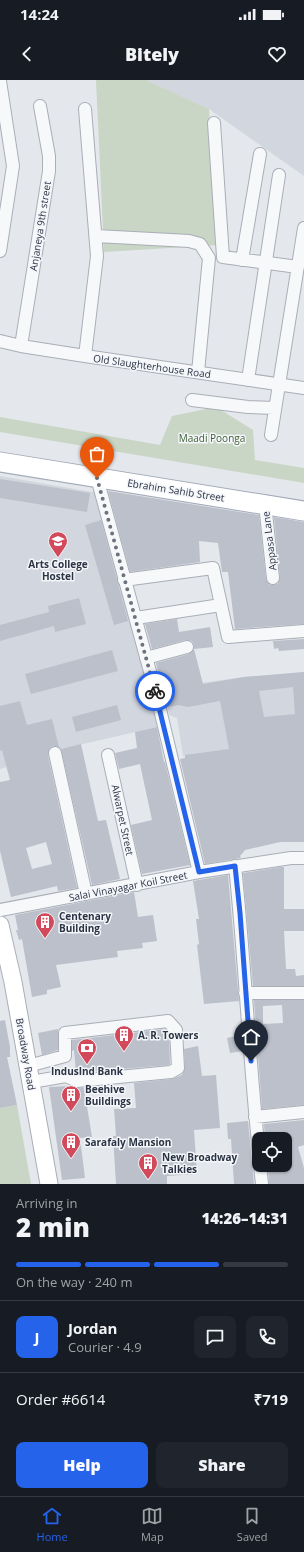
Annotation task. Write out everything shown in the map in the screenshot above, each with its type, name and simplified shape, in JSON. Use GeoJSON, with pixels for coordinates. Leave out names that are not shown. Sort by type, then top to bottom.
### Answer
{"type":"FeatureCollection","features":[{"type":"Feature","properties":{"kind":"main road","name":"Ebrahim Sahib Street"},"geometry":{"type":"LineString","coordinates":[[0,452],[304,501]]}},
{"type":"Feature","properties":{"kind":"main road","name":"Ebrahim Sahib Street"},"geometry":{"type":"LineString","coordinates":[[0,462],[304,511]]}},
{"type":"Feature","properties":{"kind":"main road","name":"Broadway Road"},"geometry":{"type":"LineString","coordinates":[[0,925],[6,948],[49,1184]]}},
{"type":"Feature","properties":{"kind":"street"},"geometry":{"type":"LineString","coordinates":[[0,80],[13,166],[0,251]]}},
{"type":"Feature","properties":{"kind":"street","name":"Anjaneya 9th street"},"geometry":{"type":"LineString","coordinates":[[21,346],[49,171],[40,106]]}},
{"type":"Feature","properties":{"kind":"street"},"geometry":{"type":"LineString","coordinates":[[85,109],[97,256],[85,356]]}},
{"type":"Feature","properties":{"kind":"street"},"geometry":{"type":"LineString","coordinates":[[214,123],[223,257],[298,267]]}},
{"type":"Feature","properties":{"kind":"street"},"geometry":{"type":"LineString","coordinates":[[242,260],[260,154]]}},
{"type":"Feature","properties":{"kind":"street"},"geometry":{"type":"LineString","coordinates":[[248,380],[279,175]]}},
{"type":"Feature","properties":{"kind":"street"},"geometry":{"type":"LineString","coordinates":[[271,435],[304,228]]}},
{"type":"Feature","properties":{"kind":"street"},"geometry":{"type":"LineString","coordinates":[[96,236],[189,241],[200,244],[209,258],[198,372]]}},
{"type":"Feature","properties":{"kind":"street","name":"Old Slaughterhouse Road"},"geometry":{"type":"LineString","coordinates":[[0,340],[21,346],[304,388]]}},
{"type":"Feature","properties":{"kind":"street"},"geometry":{"type":"LineString","coordinates":[[192,400],[248,407],[275,408]]}},
{"type":"Feature","properties":{"kind":"street"},"geometry":{"type":"LineString","coordinates":[[97,478],[157,697],[199,872]]}},
{"type":"Feature","properties":{"kind":"street","name":"Appasa Lane"},"geometry":{"type":"LineString","coordinates":[[265,504],[273,578]]}},
{"type":"Feature","properties":{"kind":"street"},"geometry":{"type":"LineString","coordinates":[[124,580],[213,568],[228,636],[304,631]]}},
{"type":"Feature","properties":{"kind":"street"},"geometry":{"type":"LineString","coordinates":[[136,618],[221,605]]}},
{"type":"Feature","properties":{"kind":"street"},"geometry":{"type":"LineString","coordinates":[[146,658],[187,648]]}},
{"type":"Feature","properties":{"kind":"street"},"geometry":{"type":"LineString","coordinates":[[55,753],[86,894]]}},
{"type":"Feature","properties":{"kind":"street","name":"Alwarpet Street"},"geometry":{"type":"LineString","coordinates":[[108,755],[137,884]]}},
{"type":"Feature","properties":{"kind":"street","name":"Salai Vinayagar Koil Street"},"geometry":{"type":"LineString","coordinates":[[0,910],[199,872],[291,858],[304,858]]}},
{"type":"Feature","properties":{"kind":"street"},"geometry":{"type":"LineString","coordinates":[[235,866],[257,1132]]}},
{"type":"Feature","properties":{"kind":"street"},"geometry":{"type":"LineString","coordinates":[[245,992],[304,993]]}},
{"type":"Feature","properties":{"kind":"street"},"geometry":{"type":"LineString","coordinates":[[28,1066],[65,1056],[65,1033],[168,1021],[176,1030],[178,1068],[170,1072],[78,1081],[66,1076],[31,1082]]}},
{"type":"Feature","properties":{"kind":"street"},"geometry":{"type":"LineString","coordinates":[[255,1117],[304,1112]]}},
{"type":"Feature","properties":{"kind":"street"},"geometry":{"type":"LineString","coordinates":[[261,1172],[262,1184]]}},
{"type":"Feature","properties":{"kind":"shaded area"},"geometry":{"type":"Polygon","coordinates":[[[146,80],[304,80],[304,176],[209,109],[146,80]]]}},
{"type":"Feature","properties":{"kind":"shaded area","name":"Arts College Hostel"},"geometry":{"type":"Polygon","coordinates":[[[0,476],[98,493],[133,623],[157,727],[57,750],[52,753],[6,765],[7,767],[0,769],[0,476]]]}},
{"type":"Feature","properties":{"kind":"shaded area"},"geometry":{"type":"Polygon","coordinates":[[[304,672],[304,730],[253,746],[183,756],[177,718],[169,715],[165,688],[244,677],[304,672]]]}},
{"type":"Feature","properties":{"kind":"green space"},"geometry":{"type":"Polygon","coordinates":[[[96,80],[146,80],[209,109],[217,245],[104,252],[96,80]]]}},
{"type":"Feature","properties":{"kind":"green space","name":"Maadi Poonga"},"geometry":{"type":"Polygon","coordinates":[[[216,407],[253,430],[255,460],[304,468],[304,483],[0,432],[0,417],[160,445],[172,416],[216,407]]]}},
{"type":"Feature","properties":{"kind":"green space"},"geometry":{"type":"Polygon","coordinates":[[[17,1105],[31,1184],[0,1184],[0,1108],[17,1105]]]}},
{"type":"Feature","properties":{"kind":"building"},"geometry":{"type":"Polygon","coordinates":[[[0,479],[90,493],[87,512],[0,498],[0,479]]]}},
{"type":"Feature","properties":{"kind":"building"},"geometry":{"type":"Polygon","coordinates":[[[108,491],[259,515],[266,579],[270,585],[278,584],[280,578],[274,517],[304,522],[304,624],[235,629],[228,572],[222,572],[218,543],[199,541],[200,562],[130,572],[108,491]]]}},
{"type":"Feature","properties":{"kind":"building"},"geometry":{"type":"Polygon","coordinates":[[[101,520],[128,621],[114,625],[85,525],[101,520]]]}},
{"type":"Feature","properties":{"kind":"building"},"geometry":{"type":"Polygon","coordinates":[[[79,598],[86,624],[55,632],[54,626],[0,641],[0,625],[49,612],[48,606],[79,598]]]}},
{"type":"Feature","properties":{"kind":"building"},"geometry":{"type":"Polygon","coordinates":[[[177,619],[179,632],[210,627],[213,647],[194,649],[192,641],[185,640],[152,649],[145,624],[177,619]]]}},
{"type":"Feature","properties":{"kind":"building"},"geometry":{"type":"Polygon","coordinates":[[[304,639],[304,649],[279,651],[278,648],[274,649],[273,641],[304,639]]]}},
{"type":"Feature","properties":{"kind":"building"},"geometry":{"type":"Polygon","coordinates":[[[194,649],[203,684],[244,677],[304,672],[304,842],[280,842],[245,850],[240,856],[241,858],[205,864],[180,759],[185,758],[185,755],[229,749],[220,701],[188,707],[179,705],[167,707],[165,688],[162,689],[156,663],[189,654],[194,649]],[[293,687],[259,691],[264,717],[295,714],[293,687]]]}},
{"type":"Feature","properties":{"kind":"building"},"geometry":{"type":"Polygon","coordinates":[[[112,650],[118,671],[31,694],[25,674],[112,650]]]}},
{"type":"Feature","properties":{"kind":"building"},"geometry":{"type":"Polygon","coordinates":[[[20,701],[27,725],[52,719],[59,747],[50,747],[48,755],[77,888],[58,891],[57,886],[11,897],[0,851],[0,782],[10,780],[2,750],[0,751],[0,706],[20,701]],[[46,842],[26,848],[32,869],[52,864],[46,842]]]}},
{"type":"Feature","properties":{"kind":"building"},"geometry":{"type":"Polygon","coordinates":[[[117,705],[121,720],[76,732],[72,717],[117,705]]]}},
{"type":"Feature","properties":{"kind":"building"},"geometry":{"type":"Polygon","coordinates":[[[157,727],[164,762],[190,865],[142,874],[131,825],[152,820],[140,764],[119,769],[115,753],[137,748],[135,732],[157,727]]]}},
{"type":"Feature","properties":{"kind":"building"},"geometry":{"type":"Polygon","coordinates":[[[81,744],[98,821],[106,820],[120,879],[92,885],[61,749],[81,744]]]}},
{"type":"Feature","properties":{"kind":"building"},"geometry":{"type":"Polygon","coordinates":[[[284,867],[284,909],[304,909],[304,931],[284,931],[286,969],[295,969],[296,976],[304,975],[304,986],[253,986],[243,873],[284,867]]]}},
{"type":"Feature","properties":{"kind":"building"},"geometry":{"type":"Polygon","coordinates":[[[228,875],[239,1001],[204,1004],[197,945],[199,944],[196,919],[199,919],[193,881],[228,875]]]}},
{"type":"Feature","properties":{"kind":"building"},"geometry":{"type":"Polygon","coordinates":[[[134,892],[138,917],[153,915],[157,941],[142,943],[143,948],[117,951],[118,957],[56,965],[61,987],[47,990],[47,994],[32,997],[22,939],[19,940],[16,930],[18,930],[15,915],[134,892]]]}},
{"type":"Feature","properties":{"kind":"building"},"geometry":{"type":"Polygon","coordinates":[[[254,1000],[304,1000],[304,1105],[262,1109],[254,1000]],[[282,1005],[263,1006],[263,1024],[283,1023],[282,1005]]]}},
{"type":"Feature","properties":{"kind":"building"},"geometry":{"type":"Polygon","coordinates":[[[5,1020],[10,1047],[10,1057],[7,1057],[17,1105],[0,1108],[0,1021],[5,1020]]]}},
{"type":"Feature","properties":{"kind":"building"},"geometry":{"type":"Polygon","coordinates":[[[58,1029],[58,1050],[42,1055],[38,1033],[58,1029]]]}},
{"type":"Feature","properties":{"kind":"building","name":"A. R. Towers"},"geometry":{"type":"Polygon","coordinates":[[[165,1029],[169,1033],[169,1065],[76,1073],[74,1050],[72,1051],[72,1040],[165,1029]]]}},
{"type":"Feature","properties":{"kind":"building"},"geometry":{"type":"Polygon","coordinates":[[[241,1035],[243,1051],[230,1053],[227,1038],[241,1035]]]}},
{"type":"Feature","properties":{"kind":"building"},"geometry":{"type":"Polygon","coordinates":[[[198,1046],[202,1076],[216,1075],[220,1128],[194,1130],[197,1174],[167,1176],[167,1184],[116,1184],[113,1136],[116,1136],[114,1109],[136,1108],[134,1083],[172,1079],[182,1075],[185,1068],[184,1049],[198,1046]]]}},
{"type":"Feature","properties":{"kind":"building","name":"Beehive Buildings"},"geometry":{"type":"Polygon","coordinates":[[[69,1086],[84,1088],[92,1137],[80,1138],[85,1178],[62,1180],[49,1087],[69,1086]]]}},
{"type":"Feature","properties":{"kind":"building"},"geometry":{"type":"Polygon","coordinates":[[[304,1120],[304,1145],[298,1147],[304,1168],[304,1184],[269,1184],[268,1172],[292,1172],[292,1132],[265,1132],[264,1124],[304,1120]]]}},
{"type":"Feature","properties":{"kind":"building"},"geometry":{"type":"Polygon","coordinates":[[[248,1121],[254,1184],[234,1184],[231,1139],[228,1139],[227,1123],[248,1121]]]}},
{"type":"Feature","properties":{"kind":"way so far"},"geometry":{"type":"LineString","coordinates":[[97,478],[155,691]]}},
{"type":"Feature","properties":{"kind":"place","name":"Arts College Hostel"},"geometry":{"type":"Point","coordinates":[58,558]}},
{"type":"Feature","properties":{"kind":"place","name":"Centenary Building"},"geometry":{"type":"Point","coordinates":[45,939]}},
{"type":"Feature","properties":{"kind":"place","name":"A. R. Towers"},"geometry":{"type":"Point","coordinates":[124,1052]}},
{"type":"Feature","properties":{"kind":"place","name":"IndusInd Bank"},"geometry":{"type":"Point","coordinates":[87,1065]}},
{"type":"Feature","properties":{"kind":"place","name":"Beehive Buildings"},"geometry":{"type":"Point","coordinates":[71,1112]}},
{"type":"Feature","properties":{"kind":"place","name":"Sarafaly Mansion"},"geometry":{"type":"Point","coordinates":[71,1159]}},
{"type":"Feature","properties":{"kind":"place","name":"New Broadway Talkies"},"geometry":{"type":"Point","coordinates":[148,1180]}},
{"type":"Feature","properties":{"kind":"route"},"geometry":{"type":"LineString","coordinates":[[155,691],[199,872],[235,866],[251,1061]]}}]}
